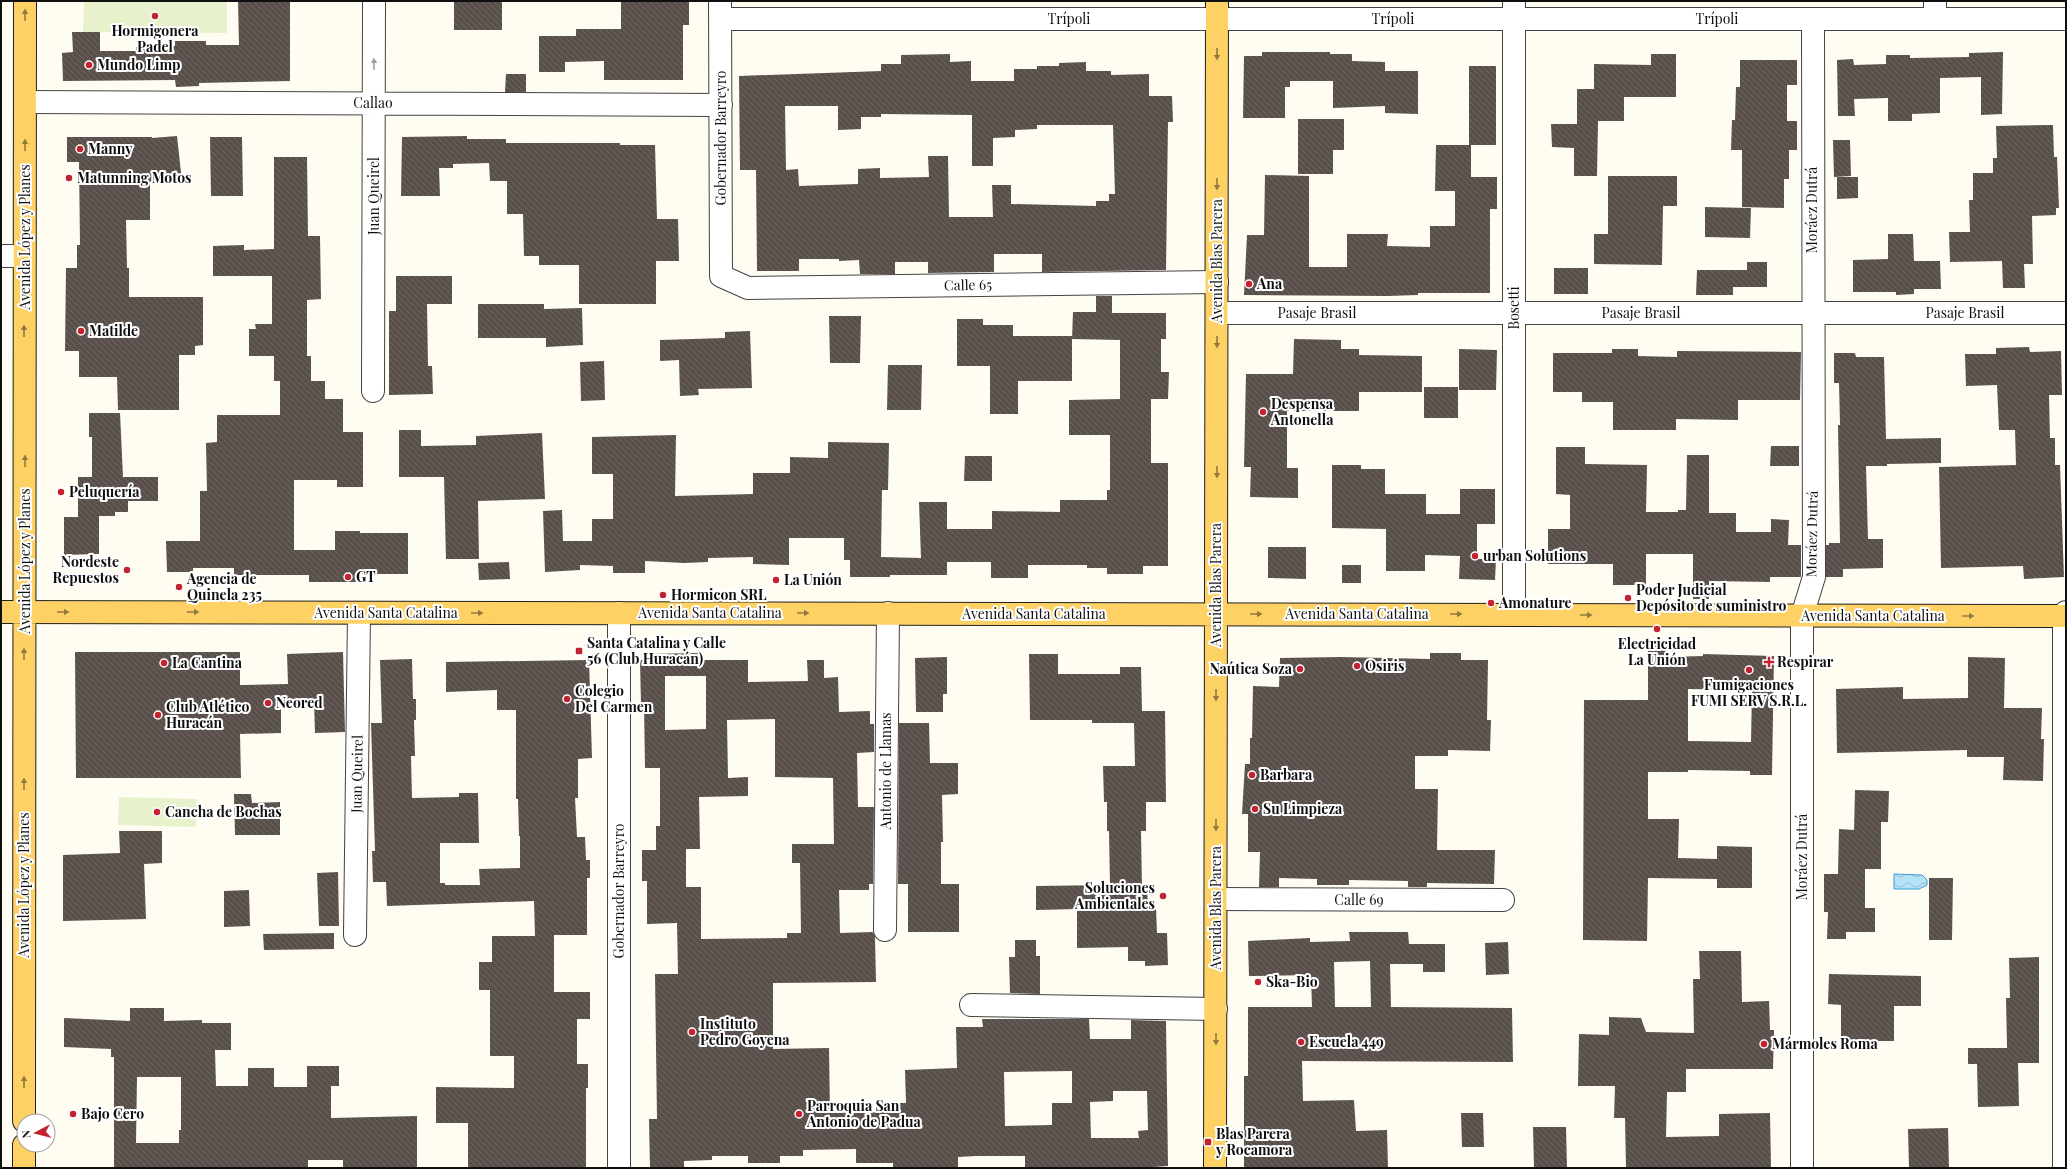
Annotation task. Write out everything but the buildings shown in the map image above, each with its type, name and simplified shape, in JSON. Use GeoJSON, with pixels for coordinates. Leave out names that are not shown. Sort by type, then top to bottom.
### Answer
{"type":"FeatureCollection","features":[{"type":"Feature","properties":{"kind":"main road","name":"Avenida López y Planes"},"geometry":{"type":"LineString","coordinates":[[24,1113],[25,1]]}},
{"type":"Feature","properties":{"kind":"main road","name":"Avenida Blas Parera"},"geometry":{"type":"LineString","coordinates":[[1216,1168],[1217,10]]}},
{"type":"Feature","properties":{"kind":"main road","name":"Avenida Santa Catalina"},"geometry":{"type":"LineString","coordinates":[[1,612],[1802,616],[2065,615]]}},
{"type":"Feature","properties":{"kind":"main road"},"geometry":{"type":"LineString","coordinates":[[24,1153],[24,1168]]}},
{"type":"Feature","properties":{"kind":"street","name":"Juan Queirel"},"geometry":{"type":"LineString","coordinates":[[373,391],[374,1]]}},
{"type":"Feature","properties":{"kind":"street","name":"Trípoli"},"geometry":{"type":"LineString","coordinates":[[720,10],[1514,10],[1813,19],[1935,10],[2066,19]]}},
{"type":"Feature","properties":{"kind":"street","name":"Gobernador Barreyro"},"geometry":{"type":"LineString","coordinates":[[720,10],[721,276]]}},
{"type":"Feature","properties":{"kind":"street","name":"Bosetti"},"geometry":{"type":"LineString","coordinates":[[1514,10],[1514,615]]}},
{"type":"Feature","properties":{"kind":"street","name":"Moráez Dutrá"},"geometry":{"type":"LineString","coordinates":[[1802,1168],[1802,616],[1814,577],[1812,313],[1813,19]]}},
{"type":"Feature","properties":{"kind":"street","name":"Callao"},"geometry":{"type":"LineString","coordinates":[[25,102],[721,105]]}},
{"type":"Feature","properties":{"kind":"street"},"geometry":{"type":"LineString","coordinates":[[1,256],[24,256]]}},
{"type":"Feature","properties":{"kind":"street","name":"Calle 65"},"geometry":{"type":"LineString","coordinates":[[721,276],[748,288],[1217,282]]}},
{"type":"Feature","properties":{"kind":"street","name":"Pasaje Brasil"},"geometry":{"type":"LineString","coordinates":[[1217,313],[2066,313]]}},
{"type":"Feature","properties":{"kind":"street","name":"Juan Queirel"},"geometry":{"type":"LineString","coordinates":[[355,935],[359,613]]}},
{"type":"Feature","properties":{"kind":"street","name":"Gobernador Barreyro"},"geometry":{"type":"LineString","coordinates":[[619,613],[619,1168]]}},
{"type":"Feature","properties":{"kind":"street","name":"Antonio de Llamas"},"geometry":{"type":"LineString","coordinates":[[885,930],[888,613]]}},
{"type":"Feature","properties":{"kind":"street"},"geometry":{"type":"LineString","coordinates":[[2064,1168],[2065,615]]}},
{"type":"Feature","properties":{"kind":"street","name":"Calle 69"},"geometry":{"type":"LineString","coordinates":[[1216,899],[1503,900]]}},
{"type":"Feature","properties":{"kind":"street"},"geometry":{"type":"LineString","coordinates":[[971,1005],[1216,1009]]}},
{"type":"Feature","properties":{"kind":"green space","name":"Hormigonera Padel"},"geometry":{"type":"Polygon","coordinates":[[[84,1],[227,1],[227,33],[83,32],[84,1]]]}},
{"type":"Feature","properties":{"kind":"green space","name":"Cancha de Bochas"},"geometry":{"type":"Polygon","coordinates":[[[119,797],[197,799],[196,827],[118,825],[119,797]]]}},
{"type":"Feature","properties":{"kind":"water"},"geometry":{"type":"Polygon","coordinates":[[[1894,874],[1922,875],[1927,880],[1927,885],[1919,889],[1894,889],[1894,874]]]}},
{"type":"Feature","properties":{"kind":"place","name":"Hormigonera Padel"},"geometry":{"type":"Point","coordinates":[155,16]}},
{"type":"Feature","properties":{"kind":"place","name":"Mundo Limp"},"geometry":{"type":"Point","coordinates":[89,65]}},
{"type":"Feature","properties":{"kind":"place","name":"Manny"},"geometry":{"type":"Point","coordinates":[80,149]}},
{"type":"Feature","properties":{"kind":"place","name":"Matunning Motos"},"geometry":{"type":"Point","coordinates":[69,178]}},
{"type":"Feature","properties":{"kind":"place","name":"Ana"},"geometry":{"type":"Point","coordinates":[1249,284]}},
{"type":"Feature","properties":{"kind":"place","name":"Matilde"},"geometry":{"type":"Point","coordinates":[81,331]}},
{"type":"Feature","properties":{"kind":"place","name":"Despensa Antonella"},"geometry":{"type":"Point","coordinates":[1263,412]}},
{"type":"Feature","properties":{"kind":"place","name":"Peluquería"},"geometry":{"type":"Point","coordinates":[61,492]}},
{"type":"Feature","properties":{"kind":"place","name":"urban Solutions"},"geometry":{"type":"Point","coordinates":[1475,556]}},
{"type":"Feature","properties":{"kind":"place","name":"Nordeste Repuestos"},"geometry":{"type":"Point","coordinates":[127,570]}},
{"type":"Feature","properties":{"kind":"place","name":"GT"},"geometry":{"type":"Point","coordinates":[348,577]}},
{"type":"Feature","properties":{"kind":"place","name":"La Unión"},"geometry":{"type":"Point","coordinates":[776,580]}},
{"type":"Feature","properties":{"kind":"place","name":"Agencia de Quinela 235"},"geometry":{"type":"Point","coordinates":[179,587]}},
{"type":"Feature","properties":{"kind":"place","name":"Hormicon SRL"},"geometry":{"type":"Point","coordinates":[663,595]}},
{"type":"Feature","properties":{"kind":"place","name":"Poder Judicial Depósito de suministro"},"geometry":{"type":"Point","coordinates":[1628,598]}},
{"type":"Feature","properties":{"kind":"place","name":"Amonature"},"geometry":{"type":"Point","coordinates":[1491,603]}},
{"type":"Feature","properties":{"kind":"place","name":"Electricidad La Unión"},"geometry":{"type":"Point","coordinates":[1657,629]}},
{"type":"Feature","properties":{"kind":"place","name":"Santa Catalina y Calle 56 (Club Huracán)"},"geometry":{"type":"Point","coordinates":[579,651]}},
{"type":"Feature","properties":{"kind":"place","name":"Respirar"},"geometry":{"type":"Point","coordinates":[1769,662]}},
{"type":"Feature","properties":{"kind":"place","name":"La Cantina"},"geometry":{"type":"Point","coordinates":[164,663]}},
{"type":"Feature","properties":{"kind":"place","name":"Osiris"},"geometry":{"type":"Point","coordinates":[1357,666]}},
{"type":"Feature","properties":{"kind":"place","name":"Naútica Soza"},"geometry":{"type":"Point","coordinates":[1300,669]}},
{"type":"Feature","properties":{"kind":"place","name":"Fumigaciones FUMI SERV S.R.L."},"geometry":{"type":"Point","coordinates":[1749,670]}},
{"type":"Feature","properties":{"kind":"place","name":"Colegio Del Carmen"},"geometry":{"type":"Point","coordinates":[567,699]}},
{"type":"Feature","properties":{"kind":"place","name":"Neored"},"geometry":{"type":"Point","coordinates":[268,703]}},
{"type":"Feature","properties":{"kind":"place","name":"Club Atlético Huracán"},"geometry":{"type":"Point","coordinates":[158,715]}},
{"type":"Feature","properties":{"kind":"place","name":"Barbara"},"geometry":{"type":"Point","coordinates":[1252,775]}},
{"type":"Feature","properties":{"kind":"place","name":"Su Limpieza"},"geometry":{"type":"Point","coordinates":[1255,809]}},
{"type":"Feature","properties":{"kind":"place","name":"Cancha de Bochas"},"geometry":{"type":"Point","coordinates":[157,812]}},
{"type":"Feature","properties":{"kind":"place","name":"Soluciones Ambientales"},"geometry":{"type":"Point","coordinates":[1163,896]}},
{"type":"Feature","properties":{"kind":"place","name":"Ska-Bio"},"geometry":{"type":"Point","coordinates":[1258,982]}},
{"type":"Feature","properties":{"kind":"place","name":"Instituto Pedro Goyena"},"geometry":{"type":"Point","coordinates":[692,1032]}},
{"type":"Feature","properties":{"kind":"place","name":"Escuela 449"},"geometry":{"type":"Point","coordinates":[1301,1042]}},
{"type":"Feature","properties":{"kind":"place","name":"Mármoles Roma"},"geometry":{"type":"Point","coordinates":[1764,1044]}},
{"type":"Feature","properties":{"kind":"place","name":"Bajo Cero"},"geometry":{"type":"Point","coordinates":[73,1114]}},
{"type":"Feature","properties":{"kind":"place","name":"Parroquia San Antonio de Padua"},"geometry":{"type":"Point","coordinates":[799,1114]}},
{"type":"Feature","properties":{"kind":"place","name":"Blas Parera y Rocamora"},"geometry":{"type":"Point","coordinates":[1208,1142]}}]}
